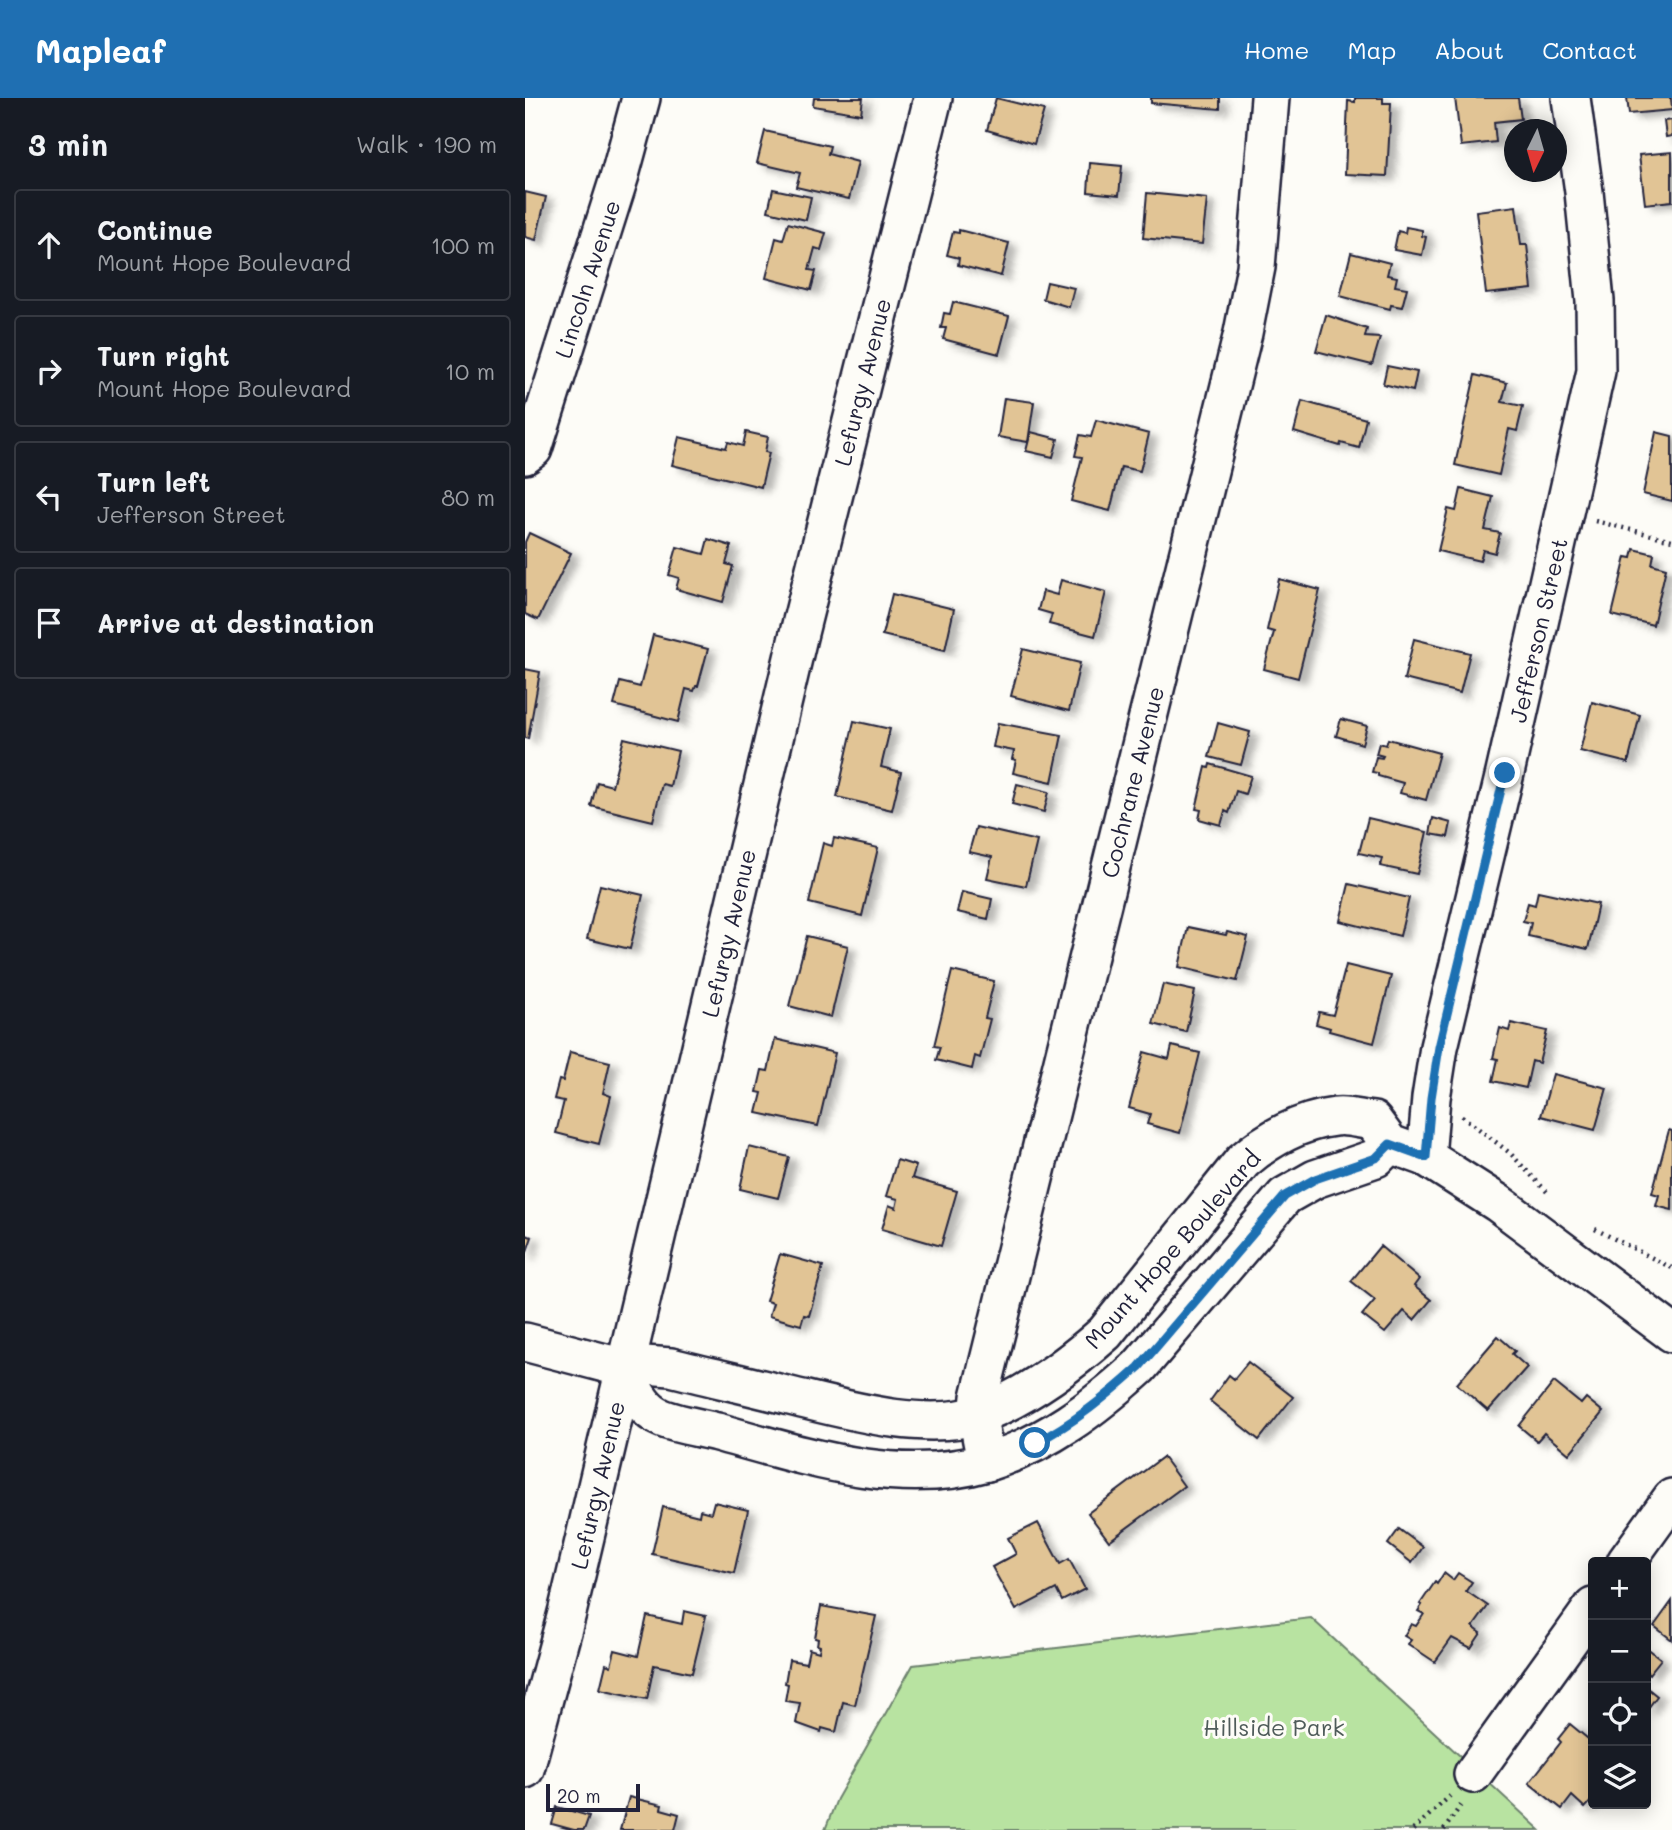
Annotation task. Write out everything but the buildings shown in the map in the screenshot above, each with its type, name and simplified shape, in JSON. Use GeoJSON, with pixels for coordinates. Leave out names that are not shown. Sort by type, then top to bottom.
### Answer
{"type":"FeatureCollection","features":[{"type":"Feature","properties":{"kind":"street","name":"Lincoln Avenue"},"geometry":{"type":"LineString","coordinates":[[525,455],[533,449],[620,175],[641,98]]}},
{"type":"Feature","properties":{"kind":"street","name":"Lefurgy Avenue"},"geometry":{"type":"LineString","coordinates":[[525,1769],[567,1613],[798,636],[933,98]]}},
{"type":"Feature","properties":{"kind":"street","name":"Cochrane Avenue"},"geometry":{"type":"LineString","coordinates":[[987,1462],[978,1415],[980,1397],[1243,333],[1256,267],[1270,98]]}},
{"type":"Feature","properties":{"kind":"street","name":"Jefferson Street"},"geometry":{"type":"LineString","coordinates":[[1426,1157],[1439,1047],[1565,514],[1596,371],[1597,337],[1584,192],[1570,98]]}},
{"type":"Feature","properties":{"kind":"street","name":"Mount Hope Boulevard"},"geometry":{"type":"LineString","coordinates":[[525,1342],[624,1368],[645,1365],[671,1367],[864,1414],[902,1420],[941,1420],[978,1415],[1021,1395],[1083,1353],[1105,1333],[1243,1161],[1268,1141],[1301,1125],[1337,1116],[1373,1121],[1390,1144],[1426,1157],[1498,1203],[1672,1333]]}},
{"type":"Feature","properties":{"kind":"street"},"geometry":{"type":"LineString","coordinates":[[624,1368],[637,1398],[656,1416],[728,1435],[854,1467],[891,1471],[940,1470],[987,1462],[1035,1443],[1065,1427],[1112,1392],[1139,1367],[1285,1196],[1315,1179],[1376,1158],[1390,1144]]}},
{"type":"Feature","properties":{"kind":"street"},"geometry":{"type":"LineString","coordinates":[[1630,1557],[1672,1498]]}},
{"type":"Feature","properties":{"kind":"street"},"geometry":{"type":"LineString","coordinates":[[1473,1774],[1588,1614]]}},
{"type":"Feature","properties":{"kind":"path"},"geometry":{"type":"LineString","coordinates":[[1565,514],[1672,540]]}},
{"type":"Feature","properties":{"kind":"path"},"geometry":{"type":"LineString","coordinates":[[1455,1111],[1510,1153],[1544,1191],[1556,1200]]}},
{"type":"Feature","properties":{"kind":"path"},"geometry":{"type":"LineString","coordinates":[[1590,1227],[1672,1268]]}},
{"type":"Feature","properties":{"kind":"path"},"geometry":{"type":"LineString","coordinates":[[1413,1830],[1473,1774]]}},
{"type":"Feature","properties":{"kind":"green space","name":"Hillside Park"},"geometry":{"type":"Polygon","coordinates":[[[1311,1618],[1540,1830],[825,1830],[837,1799],[913,1665],[1311,1618]]]}},
{"type":"Feature","properties":{"kind":"route"},"geometry":{"type":"LineString","coordinates":[[1035,1443],[1065,1427],[1112,1392],[1139,1367],[1285,1196],[1315,1179],[1376,1158],[1390,1144],[1426,1157],[1439,1047],[1505,773]]}}]}
